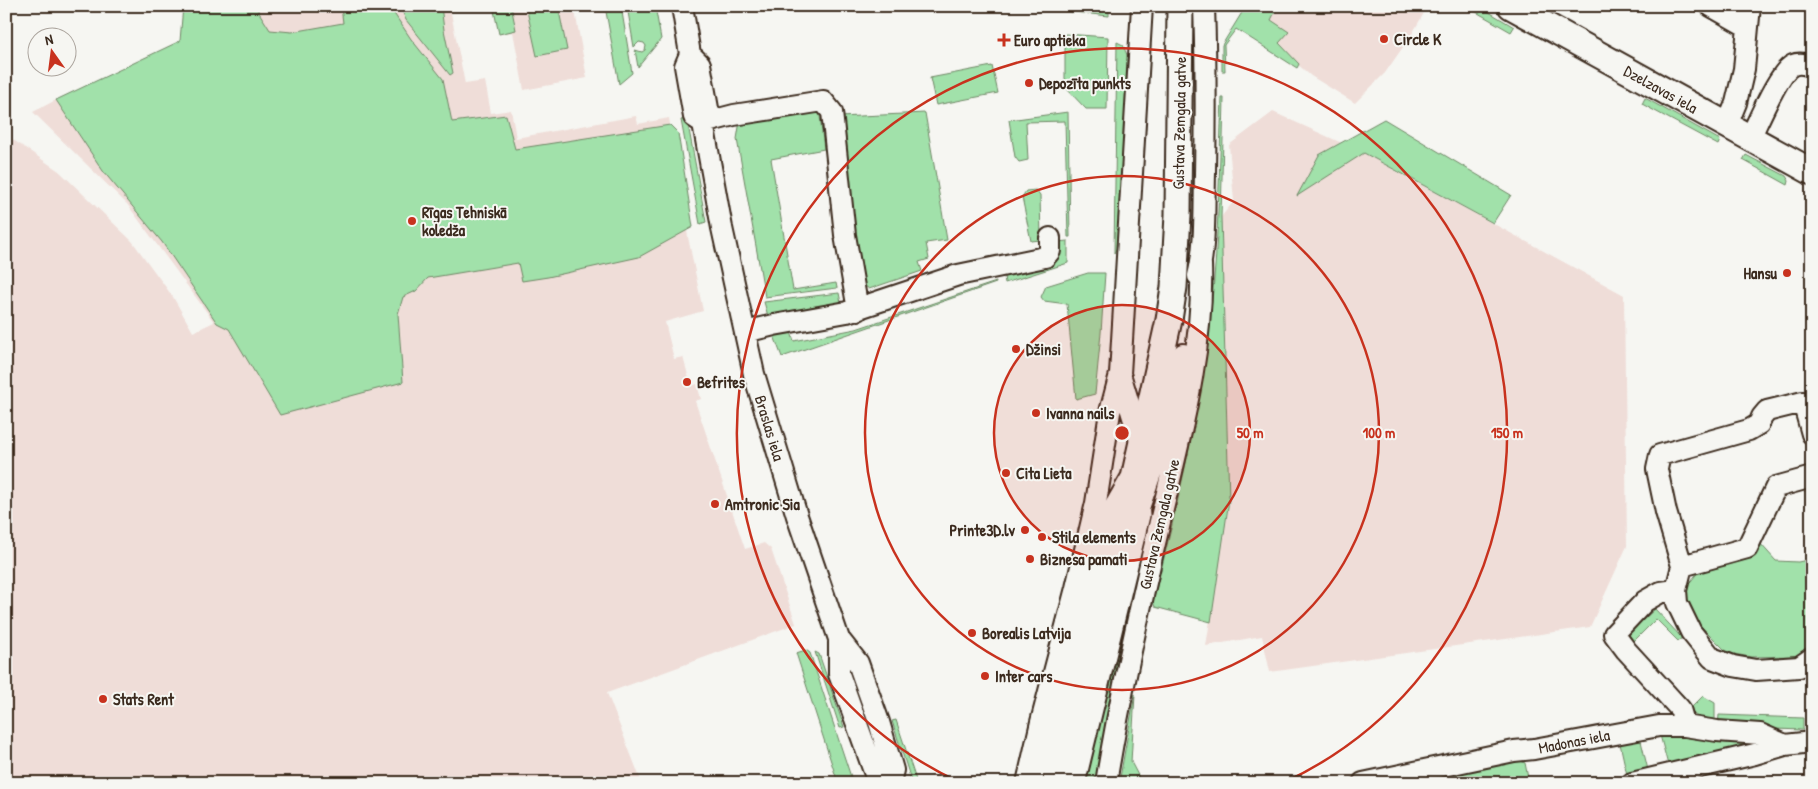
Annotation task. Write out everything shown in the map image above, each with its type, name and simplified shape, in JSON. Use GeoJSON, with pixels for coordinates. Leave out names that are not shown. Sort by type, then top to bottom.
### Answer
{"type":"FeatureCollection","features":[{"type":"Feature","properties":{"kind":"main road","name":"Gustava Zemgala gatve"},"geometry":{"type":"LineString","coordinates":[[1048,783],[1116,511],[1134,478],[1170,320],[1178,215],[1180,6]]}},
{"type":"Feature","properties":{"kind":"main road","name":"Dzelzavas iela"},"geometry":{"type":"LineString","coordinates":[[1511,6],[1812,172]]}},
{"type":"Feature","properties":{"kind":"main road","name":"Gustava Zemgala gatve"},"geometry":{"type":"LineString","coordinates":[[1072,783],[1137,515],[1134,478]]}},
{"type":"Feature","properties":{"kind":"street","name":"Braslas iela"},"geometry":{"type":"LineString","coordinates":[[682,6],[690,54],[685,66],[691,105],[694,117],[703,123],[722,228],[754,374],[839,639],[839,674],[876,777],[881,783]]}},
{"type":"Feature","properties":{"kind":"street"},"geometry":{"type":"LineString","coordinates":[[1027,783],[1040,722],[1076,588],[1096,503],[1110,412],[1120,374],[1142,6]]}},
{"type":"Feature","properties":{"kind":"street","name":"Gustava Zemgala gatve"},"geometry":{"type":"LineString","coordinates":[[1106,783],[1119,703],[1134,632],[1186,412],[1202,300],[1201,264],[1206,84],[1204,6]]}},
{"type":"Feature","properties":{"kind":"street"},"geometry":{"type":"LineString","coordinates":[[1711,6],[1748,27]]}},
{"type":"Feature","properties":{"kind":"street"},"geometry":{"type":"LineString","coordinates":[[1727,125],[1736,103],[1744,69],[1750,6]]}},
{"type":"Feature","properties":{"kind":"street"},"geometry":{"type":"LineString","coordinates":[[1750,138],[1784,74],[1793,65],[1805,63],[1812,67]]}},
{"type":"Feature","properties":{"kind":"street"},"geometry":{"type":"LineString","coordinates":[[703,123],[753,112],[823,101],[832,112],[845,235],[858,310]]}},
{"type":"Feature","properties":{"kind":"street"},"geometry":{"type":"LineString","coordinates":[[745,332],[858,310],[958,275],[1045,258],[1050,251],[1050,238]]}},
{"type":"Feature","properties":{"kind":"street","name":"Gustava Zemgala gatve"},"geometry":{"type":"LineString","coordinates":[[1137,515],[1152,470],[1181,363],[1201,264]]}},
{"type":"Feature","properties":{"kind":"street"},"geometry":{"type":"LineString","coordinates":[[1120,374],[1142,447]]}},
{"type":"Feature","properties":{"kind":"street"},"geometry":{"type":"LineString","coordinates":[[1812,434],[1807,395],[1767,411],[1759,424],[1749,430],[1660,455],[1657,469],[1666,512],[1682,566],[1676,590],[1677,602],[1691,632],[1712,658],[1733,666],[1756,670],[1799,667],[1812,658]]}},
{"type":"Feature","properties":{"kind":"street"},"geometry":{"type":"LineString","coordinates":[[1682,566],[1747,548],[1776,487],[1812,477]]}},
{"type":"Feature","properties":{"kind":"street"},"geometry":{"type":"LineString","coordinates":[[1676,590],[1661,592],[1645,601],[1614,634],[1626,650],[1680,709],[1684,726]]}},
{"type":"Feature","properties":{"kind":"street","name":"Braslas iela"},"geometry":{"type":"LineString","coordinates":[[839,639],[858,663],[893,770],[890,783]]}},
{"type":"Feature","properties":{"kind":"street","name":"Madonas iela"},"geometry":{"type":"LineString","coordinates":[[1364,783],[1514,751],[1659,726],[1684,726],[1717,731],[1760,734],[1785,745]]}},
{"type":"Feature","properties":{"kind":"street"},"geometry":{"type":"LineString","coordinates":[[1632,783],[1755,754],[1785,745],[1812,742]]}},
{"type":"Feature","properties":{"kind":"shaded area"},"geometry":{"type":"Polygon","coordinates":[[[183,6],[457,6],[450,8],[465,84],[485,81],[491,113],[511,110],[516,138],[636,116],[638,124],[669,118],[688,237],[703,311],[665,322],[674,359],[683,357],[691,386],[697,384],[701,399],[695,401],[745,549],[764,543],[771,549],[796,624],[607,693],[642,783],[6,783],[6,135],[59,171],[132,241],[173,297],[193,332],[214,322],[127,204],[33,112],[180,41],[183,6]]]}},
{"type":"Feature","properties":{"kind":"shaded area"},"geometry":{"type":"Polygon","coordinates":[[[493,6],[574,6],[587,78],[524,90],[513,32],[499,34],[493,6]]]}},
{"type":"Feature","properties":{"kind":"shaded area","name":"Circle K"},"geometry":{"type":"Polygon","coordinates":[[[1273,6],[1428,6],[1412,34],[1385,73],[1355,103],[1311,76],[1258,30],[1273,6]]]}},
{"type":"Feature","properties":{"kind":"shaded area"},"geometry":{"type":"Polygon","coordinates":[[[1273,112],[1364,153],[1624,295],[1627,546],[1590,627],[1270,672],[1262,636],[1206,646],[1229,500],[1221,217],[1234,201],[1229,145],[1273,112]]]}},
{"type":"Feature","properties":{"kind":"green space","name":"Rīgas Tehniskā koledža"},"geometry":{"type":"Polygon","coordinates":[[[183,6],[259,6],[258,11],[270,30],[292,32],[343,23],[341,7],[389,6],[411,39],[443,79],[452,122],[506,115],[515,149],[670,125],[678,133],[693,227],[639,257],[548,277],[522,281],[518,263],[428,278],[416,291],[403,297],[398,314],[403,382],[280,415],[229,329],[217,323],[162,242],[103,171],[56,100],[180,41],[183,6]]]}},
{"type":"Feature","properties":{"kind":"green space"},"geometry":{"type":"Polygon","coordinates":[[[400,6],[441,6],[453,73],[450,75],[406,20],[400,6]]]}},
{"type":"Feature","properties":{"kind":"green space"},"geometry":{"type":"Polygon","coordinates":[[[493,6],[511,6],[516,30],[499,34],[493,6]]]}},
{"type":"Feature","properties":{"kind":"green space"},"geometry":{"type":"Polygon","coordinates":[[[526,6],[558,6],[567,50],[537,56],[526,6]]]}},
{"type":"Feature","properties":{"kind":"green space"},"geometry":{"type":"Polygon","coordinates":[[[605,6],[621,6],[632,73],[619,84],[605,6]]]}},
{"type":"Feature","properties":{"kind":"green space"},"geometry":{"type":"Polygon","coordinates":[[[627,6],[655,6],[661,39],[638,67],[635,50],[642,52],[646,46],[644,43],[639,42],[634,47],[627,6]]]}},
{"type":"Feature","properties":{"kind":"green space"},"geometry":{"type":"Polygon","coordinates":[[[1064,6],[1109,6],[1109,16],[1064,11],[1064,6]]]}},
{"type":"Feature","properties":{"kind":"green space"},"geometry":{"type":"Polygon","coordinates":[[[1246,6],[1278,6],[1271,20],[1289,32],[1279,43],[1299,64],[1297,68],[1236,29],[1224,45],[1225,71],[1222,71],[1222,45],[1246,6]]]}},
{"type":"Feature","properties":{"kind":"green space"},"geometry":{"type":"Polygon","coordinates":[[[1473,6],[1479,6],[1514,27],[1511,32],[1471,9],[1473,6]]]}},
{"type":"Feature","properties":{"kind":"green space"},"geometry":{"type":"Polygon","coordinates":[[[1065,34],[1108,37],[1107,109],[1086,109],[1065,87],[1065,34]]]}},
{"type":"Feature","properties":{"kind":"green space"},"geometry":{"type":"Polygon","coordinates":[[[1117,42],[1123,45],[1127,55],[1120,242],[1114,253],[1117,42]]]}},
{"type":"Feature","properties":{"kind":"green space"},"geometry":{"type":"Polygon","coordinates":[[[992,66],[998,93],[936,105],[930,78],[992,66]]]}},
{"type":"Feature","properties":{"kind":"green space"},"geometry":{"type":"Polygon","coordinates":[[[1222,98],[1224,98],[1221,217],[1229,500],[1211,622],[1155,607],[1153,602],[1195,421],[1207,347],[1216,257],[1222,98]]]}},
{"type":"Feature","properties":{"kind":"green space"},"geometry":{"type":"Polygon","coordinates":[[[1645,98],[1720,140],[1718,145],[1642,104],[1645,98]]]}},
{"type":"Feature","properties":{"kind":"green space"},"geometry":{"type":"Polygon","coordinates":[[[819,108],[824,149],[771,159],[793,290],[836,283],[837,288],[765,297],[737,139],[740,121],[819,108]]]}},
{"type":"Feature","properties":{"kind":"green space"},"geometry":{"type":"Polygon","coordinates":[[[1068,112],[1070,237],[1068,237],[1065,121],[1026,122],[1028,160],[1019,162],[1015,157],[1009,120],[1068,112]]]}},
{"type":"Feature","properties":{"kind":"green space"},"geometry":{"type":"Polygon","coordinates":[[[925,113],[947,240],[926,243],[929,259],[919,262],[922,271],[869,289],[861,283],[839,117],[925,113]]]}},
{"type":"Feature","properties":{"kind":"green space"},"geometry":{"type":"Polygon","coordinates":[[[687,119],[706,222],[700,224],[681,120],[687,119]]]}},
{"type":"Feature","properties":{"kind":"green space"},"geometry":{"type":"Polygon","coordinates":[[[1384,119],[1511,195],[1493,223],[1364,153],[1297,196],[1319,155],[1384,119]]]}},
{"type":"Feature","properties":{"kind":"green space"},"geometry":{"type":"Polygon","coordinates":[[[1746,155],[1786,176],[1789,181],[1788,185],[1743,160],[1746,155]]]}},
{"type":"Feature","properties":{"kind":"green space"},"geometry":{"type":"Polygon","coordinates":[[[1036,190],[1040,195],[1041,240],[1031,241],[1022,197],[1026,191],[1036,190]]]}},
{"type":"Feature","properties":{"kind":"green space"},"geometry":{"type":"Polygon","coordinates":[[[1068,241],[1068,263],[1005,283],[1004,277],[1056,262],[1056,242],[1068,241]]]}},
{"type":"Feature","properties":{"kind":"green space"},"geometry":{"type":"Polygon","coordinates":[[[1088,273],[1105,273],[1101,333],[1095,394],[1076,399],[1067,304],[1044,301],[1041,297],[1046,286],[1088,273]]]}},
{"type":"Feature","properties":{"kind":"green space"},"geometry":{"type":"Polygon","coordinates":[[[996,282],[782,357],[773,333],[790,329],[794,341],[856,329],[996,282]]]}},
{"type":"Feature","properties":{"kind":"green space"},"geometry":{"type":"Polygon","coordinates":[[[839,293],[841,303],[837,306],[768,316],[764,302],[839,293]]]}},
{"type":"Feature","properties":{"kind":"green space"},"geometry":{"type":"Polygon","coordinates":[[[1168,427],[1171,428],[1117,666],[1098,783],[1086,783],[1168,427]]]}},
{"type":"Feature","properties":{"kind":"green space"},"geometry":{"type":"Polygon","coordinates":[[[1758,541],[1776,561],[1798,562],[1812,559],[1812,645],[1795,656],[1751,657],[1734,654],[1725,650],[1695,620],[1687,604],[1686,592],[1688,585],[1702,567],[1758,541]]]}},
{"type":"Feature","properties":{"kind":"green space"},"geometry":{"type":"Polygon","coordinates":[[[1655,609],[1682,638],[1678,641],[1656,619],[1633,642],[1691,704],[1687,707],[1621,636],[1628,629],[1631,631],[1655,609]]]}},
{"type":"Feature","properties":{"kind":"green space"},"geometry":{"type":"Polygon","coordinates":[[[806,650],[810,653],[853,783],[838,783],[796,653],[806,650]]]}},
{"type":"Feature","properties":{"kind":"green space"},"geometry":{"type":"Polygon","coordinates":[[[815,652],[819,654],[844,727],[840,728],[815,652]]]}},
{"type":"Feature","properties":{"kind":"green space"},"geometry":{"type":"Polygon","coordinates":[[[1135,694],[1131,762],[1142,783],[1121,783],[1120,778],[1135,694]]]}},
{"type":"Feature","properties":{"kind":"green space"},"geometry":{"type":"Polygon","coordinates":[[[1703,696],[1715,703],[1715,726],[1704,722],[1689,710],[1703,696]]]}},
{"type":"Feature","properties":{"kind":"green space"},"geometry":{"type":"Polygon","coordinates":[[[1719,715],[1803,718],[1803,730],[1718,727],[1719,715]]]}},
{"type":"Feature","properties":{"kind":"green space"},"geometry":{"type":"Polygon","coordinates":[[[896,720],[917,783],[912,783],[892,721],[896,720]]]}},
{"type":"Feature","properties":{"kind":"green space"},"geometry":{"type":"Polygon","coordinates":[[[1660,735],[1753,738],[1757,742],[1752,746],[1668,765],[1660,735]]]}},
{"type":"Feature","properties":{"kind":"green space"},"geometry":{"type":"Polygon","coordinates":[[[1640,737],[1648,770],[1627,775],[1619,739],[1640,737]]]}},
{"type":"Feature","properties":{"kind":"green space"},"geometry":{"type":"Polygon","coordinates":[[[1516,759],[1525,763],[1529,783],[1406,783],[1516,759]]]}},
{"type":"Feature","properties":{"kind":"place","name":"Circle K"},"geometry":{"type":"Point","coordinates":[1384,39]}},
{"type":"Feature","properties":{"kind":"place","name":"Euro aptieka"},"geometry":{"type":"Point","coordinates":[1004,40]}},
{"type":"Feature","properties":{"kind":"place","name":"Depozīta punkts"},"geometry":{"type":"Point","coordinates":[1029,83]}},
{"type":"Feature","properties":{"kind":"place","name":"Rīgas Tehniskā koledža"},"geometry":{"type":"Point","coordinates":[412,221]}},
{"type":"Feature","properties":{"kind":"place","name":"Hansu"},"geometry":{"type":"Point","coordinates":[1787,273]}},
{"type":"Feature","properties":{"kind":"place","name":"Džinsi"},"geometry":{"type":"Point","coordinates":[1016,349]}},
{"type":"Feature","properties":{"kind":"place","name":"Befrites"},"geometry":{"type":"Point","coordinates":[687,382]}},
{"type":"Feature","properties":{"kind":"place","name":"Ivanna nails"},"geometry":{"type":"Point","coordinates":[1036,413]}},
{"type":"Feature","properties":{"kind":"place","name":"Cita Lieta"},"geometry":{"type":"Point","coordinates":[1006,473]}},
{"type":"Feature","properties":{"kind":"place","name":"Amtronic Sia"},"geometry":{"type":"Point","coordinates":[715,504]}},
{"type":"Feature","properties":{"kind":"place","name":"Printe3D.lv"},"geometry":{"type":"Point","coordinates":[1025,530]}},
{"type":"Feature","properties":{"kind":"place","name":"Stila elements"},"geometry":{"type":"Point","coordinates":[1042,537]}},
{"type":"Feature","properties":{"kind":"place","name":"Biznesa pamati"},"geometry":{"type":"Point","coordinates":[1030,559]}},
{"type":"Feature","properties":{"kind":"place","name":"Borealis Latvija"},"geometry":{"type":"Point","coordinates":[972,633]}},
{"type":"Feature","properties":{"kind":"place","name":"Inter cars"},"geometry":{"type":"Point","coordinates":[985,676]}},
{"type":"Feature","properties":{"kind":"place","name":"Stats Rent"},"geometry":{"type":"Point","coordinates":[103,699]}}]}
